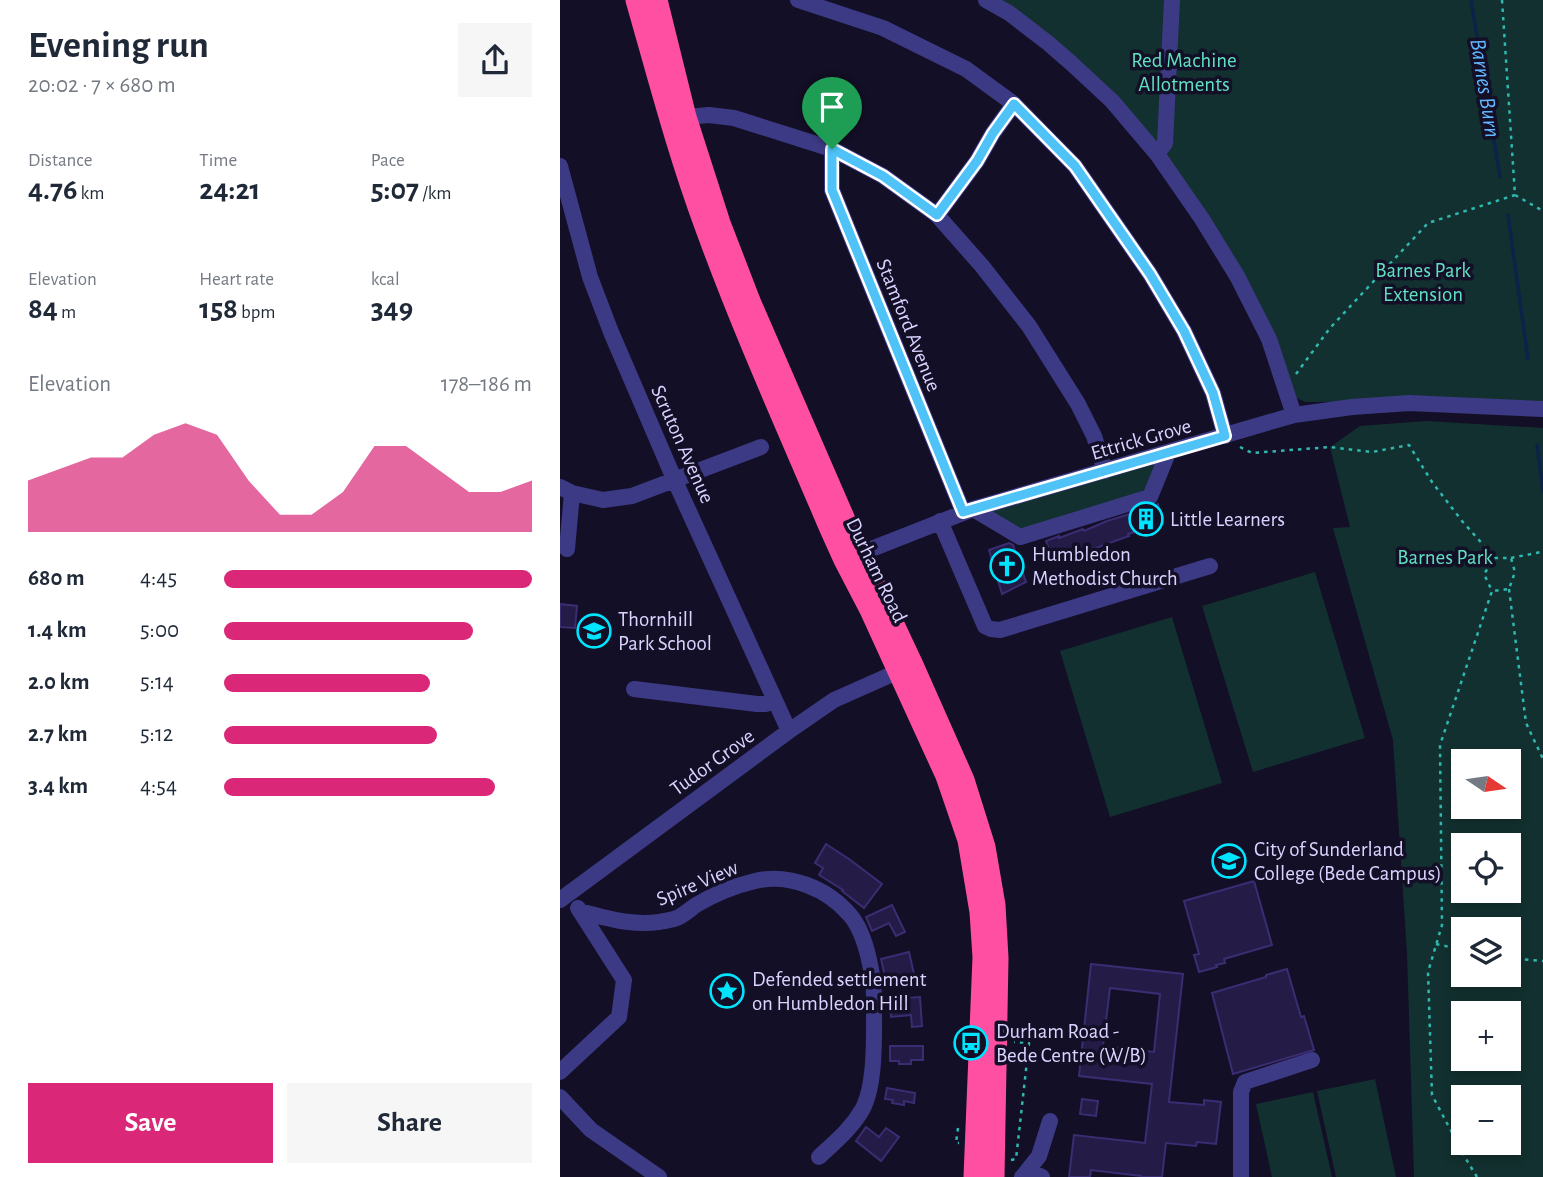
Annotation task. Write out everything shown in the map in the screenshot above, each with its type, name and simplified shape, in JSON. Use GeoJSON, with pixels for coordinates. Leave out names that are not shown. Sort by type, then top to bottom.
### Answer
{"type":"FeatureCollection","features":[{"type":"Feature","properties":{"kind":"highway","name":"Durham Road"},"geometry":{"type":"LineString","coordinates":[[636,0],[675,136],[705,227],[736,307],[852,556]]}},
{"type":"Feature","properties":{"kind":"highway","name":"Durham Road"},"geometry":{"type":"LineString","coordinates":[[657,0],[686,117],[720,223],[750,301],[804,429],[870,610],[964,779],[985,846],[995,905],[998,958],[994,1177]]}},
{"type":"Feature","properties":{"kind":"highway","name":"Durham Road"},"geometry":{"type":"LineString","coordinates":[[905,669],[968,840],[980,912],[982,969],[974,1177]]}},
{"type":"Feature","properties":{"kind":"street"},"geometry":{"type":"LineString","coordinates":[[798,0],[883,28],[966,69],[1014,104],[1075,166],[1150,274],[1190,343],[1231,434]]}},
{"type":"Feature","properties":{"kind":"street"},"geometry":{"type":"LineString","coordinates":[[986,0],[1011,7],[1112,101],[1157,154],[1237,276],[1269,339],[1294,415]]}},
{"type":"Feature","properties":{"kind":"street"},"geometry":{"type":"LineString","coordinates":[[1157,154],[1165,143],[1172,0]]}},
{"type":"Feature","properties":{"kind":"street"},"geometry":{"type":"LineString","coordinates":[[937,215],[1014,104]]}},
{"type":"Feature","properties":{"kind":"street"},"geometry":{"type":"LineString","coordinates":[[686,117],[709,115],[734,118],[832,149],[883,176],[937,215],[982,266],[1029,326],[1094,436],[1105,471]]}},
{"type":"Feature","properties":{"kind":"street","name":"Stamford Avenue"},"geometry":{"type":"LineString","coordinates":[[832,149],[832,190],[968,511]]}},
{"type":"Feature","properties":{"kind":"street","name":"Scruton Avenue"},"geometry":{"type":"LineString","coordinates":[[560,166],[590,277],[611,332],[789,731]]}},
{"type":"Feature","properties":{"kind":"street","name":"Ettrick Grove"},"geometry":{"type":"LineString","coordinates":[[852,556],[968,511],[1294,415],[1409,402],[1543,410]]}},
{"type":"Feature","properties":{"kind":"street"},"geometry":{"type":"LineString","coordinates":[[568,549],[566,490],[603,500],[632,496],[761,447]]}},
{"type":"Feature","properties":{"kind":"street"},"geometry":{"type":"LineString","coordinates":[[968,511],[1020,537],[1150,498],[1168,453]]}},
{"type":"Feature","properties":{"kind":"street"},"geometry":{"type":"LineString","coordinates":[[940,521],[985,626],[995,630],[1210,566]]}},
{"type":"Feature","properties":{"kind":"street","name":"Tudor Grove"},"geometry":{"type":"LineString","coordinates":[[564,897],[834,700],[905,669]]}},
{"type":"Feature","properties":{"kind":"street"},"geometry":{"type":"LineString","coordinates":[[634,689],[757,704],[775,701]]}},
{"type":"Feature","properties":{"kind":"street","name":"Spire View"},"geometry":{"type":"LineString","coordinates":[[580,911],[624,923],[654,923],[677,919],[697,904],[726,890],[757,881],[785,880],[811,885],[834,900],[851,916],[868,956],[875,996],[872,1075],[864,1107],[848,1130],[819,1157]]}},
{"type":"Feature","properties":{"kind":"street"},"geometry":{"type":"LineString","coordinates":[[560,1072],[619,1017],[625,980],[580,911],[564,897]]}},
{"type":"Feature","properties":{"kind":"street"},"geometry":{"type":"LineString","coordinates":[[1241,1177],[1241,1092],[1245,1082],[1312,1060]]}},
{"type":"Feature","properties":{"kind":"street"},"geometry":{"type":"LineString","coordinates":[[560,1097],[591,1130],[659,1177]]}},
{"type":"Feature","properties":{"kind":"street"},"geometry":{"type":"LineString","coordinates":[[1023,1176],[1039,1156],[1050,1121]]}},
{"type":"Feature","properties":{"kind":"street"},"geometry":{"type":"LineString","coordinates":[[1023,1176],[1034,1174],[1042,1177]]}},
{"type":"Feature","properties":{"kind":"path"},"geometry":{"type":"LineString","coordinates":[[1502,0],[1515,195]]}},
{"type":"Feature","properties":{"kind":"path"},"geometry":{"type":"LineString","coordinates":[[1295,375],[1330,328],[1428,223],[1515,195],[1543,211]]}},
{"type":"Feature","properties":{"kind":"path"},"geometry":{"type":"LineString","coordinates":[[1231,434],[1240,447],[1252,453],[1330,446],[1372,452],[1409,445],[1432,482],[1495,558],[1511,558],[1543,550]]}},
{"type":"Feature","properties":{"kind":"path"},"geometry":{"type":"LineString","coordinates":[[1477,1177],[1432,1095],[1428,972],[1442,925],[1440,745],[1492,591],[1484,574],[1495,558]]}},
{"type":"Feature","properties":{"kind":"path"},"geometry":{"type":"LineString","coordinates":[[1511,558],[1515,572],[1509,589],[1526,723],[1543,759]]}},
{"type":"Feature","properties":{"kind":"path"},"geometry":{"type":"LineString","coordinates":[[1492,591],[1509,589]]}},
{"type":"Feature","properties":{"kind":"path"},"geometry":{"type":"LineString","coordinates":[[1437,944],[1451,947]]}},
{"type":"Feature","properties":{"kind":"path"},"geometry":{"type":"LineString","coordinates":[[1521,959],[1543,961]]}},
{"type":"Feature","properties":{"kind":"path"},"geometry":{"type":"LineString","coordinates":[[997,1041],[1029,1044],[1018,1145]]}},
{"type":"Feature","properties":{"kind":"green space","name":"Barnes Park Extension"},"geometry":{"type":"Polygon","coordinates":[[[994,0],[1543,0],[1543,401],[1305,402],[1289,394],[1271,326],[1112,97],[994,0]]]}},
{"type":"Feature","properties":{"kind":"green space","name":"Barnes Park"},"geometry":{"type":"Polygon","coordinates":[[[1426,421],[1543,428],[1543,1177],[1414,1177],[1407,953],[1393,740],[1333,528],[1350,527],[1330,447],[1360,426],[1426,421]]]}},
{"type":"Feature","properties":{"kind":"green space"},"geometry":{"type":"Polygon","coordinates":[[[1168,453],[1150,497],[1020,537],[973,509],[1168,453]]]}},
{"type":"Feature","properties":{"kind":"green space"},"geometry":{"type":"Polygon","coordinates":[[[1315,572],[1365,738],[1253,772],[1202,606],[1315,572]]]}},
{"type":"Feature","properties":{"kind":"green space"},"geometry":{"type":"Polygon","coordinates":[[[1172,617],[1222,783],[1110,817],[1060,651],[1172,617]]]}},
{"type":"Feature","properties":{"kind":"green space"},"geometry":{"type":"Polygon","coordinates":[[[1375,1079],[1396,1177],[1336,1177],[1317,1091],[1375,1079]]]}},
{"type":"Feature","properties":{"kind":"green space"},"geometry":{"type":"Polygon","coordinates":[[[1313,1092],[1332,1177],[1272,1177],[1256,1104],[1313,1092]]]}},
{"type":"Feature","properties":{"kind":"building"},"geometry":{"type":"Polygon","coordinates":[[[1158,504],[1163,524],[1128,534],[1129,536],[1074,556],[1073,553],[1052,559],[1046,541],[1083,529],[1084,531],[1158,504]]]}},
{"type":"Feature","properties":{"kind":"building","name":"Humbledon Methodist Church"},"geometry":{"type":"Polygon","coordinates":[[[1009,543],[1013,545],[1026,582],[1002,594],[989,550],[1009,543]]]}},
{"type":"Feature","properties":{"kind":"building"},"geometry":{"type":"Polygon","coordinates":[[[560,604],[577,606],[575,628],[560,627],[560,604]]]}},
{"type":"Feature","properties":{"kind":"building"},"geometry":{"type":"Polygon","coordinates":[[[826,844],[882,884],[864,908],[819,875],[823,868],[815,863],[826,844]]]}},
{"type":"Feature","properties":{"kind":"building"},"geometry":{"type":"Polygon","coordinates":[[[1254,881],[1272,945],[1224,959],[1225,963],[1199,972],[1194,955],[1199,954],[1184,901],[1254,881]]]}},
{"type":"Feature","properties":{"kind":"building"},"geometry":{"type":"Polygon","coordinates":[[[892,905],[905,932],[896,936],[889,923],[872,931],[866,917],[892,905]]]}},
{"type":"Feature","properties":{"kind":"building"},"geometry":{"type":"Polygon","coordinates":[[[909,952],[914,974],[886,981],[881,959],[909,952]]]}},
{"type":"Feature","properties":{"kind":"building"},"geometry":{"type":"Polygon","coordinates":[[[1091,964],[1183,974],[1169,1102],[1204,1105],[1204,1100],[1221,1102],[1216,1144],[1197,1142],[1196,1146],[1166,1143],[1162,1177],[1091,1170],[1090,1177],[1069,1177],[1074,1135],[1145,1143],[1152,1084],[1079,1076],[1091,964]],[[1110,988],[1103,1046],[1154,1052],[1160,994],[1110,988]]]}},
{"type":"Feature","properties":{"kind":"building"},"geometry":{"type":"Polygon","coordinates":[[[1287,969],[1314,1050],[1233,1074],[1212,993],[1287,969]]]}},
{"type":"Feature","properties":{"kind":"building"},"geometry":{"type":"Polygon","coordinates":[[[920,997],[922,1026],[912,1027],[911,1015],[891,1017],[890,999],[920,997]]]}},
{"type":"Feature","properties":{"kind":"building"},"geometry":{"type":"Polygon","coordinates":[[[890,1046],[923,1046],[923,1060],[911,1060],[911,1064],[890,1061],[890,1046]]]}},
{"type":"Feature","properties":{"kind":"building"},"geometry":{"type":"Polygon","coordinates":[[[887,1088],[915,1093],[914,1103],[892,1103],[893,1100],[885,1099],[887,1088]]]}},
{"type":"Feature","properties":{"kind":"building"},"geometry":{"type":"Polygon","coordinates":[[[1082,1099],[1098,1101],[1096,1116],[1080,1114],[1082,1099]]]}},
{"type":"Feature","properties":{"kind":"building"},"geometry":{"type":"Polygon","coordinates":[[[866,1127],[879,1137],[886,1128],[899,1137],[881,1161],[856,1141],[866,1127]]]}},
{"type":"Feature","properties":{"kind":"waterway","name":"Barnes Burn"},"geometry":{"type":"LineString","coordinates":[[1471,0],[1500,177]]}},
{"type":"Feature","properties":{"kind":"waterway"},"geometry":{"type":"LineString","coordinates":[[1508,215],[1528,359]]}},
{"type":"Feature","properties":{"kind":"waterway","name":"Barnes Burn"},"geometry":{"type":"LineString","coordinates":[[1537,445],[1543,491]]}},
{"type":"Feature","properties":{"kind":"place","name":"Little Learners"},"geometry":{"type":"Point","coordinates":[1146,519]}},
{"type":"Feature","properties":{"kind":"place","name":"Humbledon Methodist Church"},"geometry":{"type":"Point","coordinates":[1007,566]}},
{"type":"Feature","properties":{"kind":"place","name":"Thornhill Park School"},"geometry":{"type":"Point","coordinates":[594,631]}},
{"type":"Feature","properties":{"kind":"place","name":"City of Sunderland College (Bede Campus)"},"geometry":{"type":"Point","coordinates":[1229,861]}},
{"type":"Feature","properties":{"kind":"place","name":"Defended settlement on Humbledon Hill"},"geometry":{"type":"Point","coordinates":[727,991]}},
{"type":"Feature","properties":{"kind":"place","name":"Durham Road - Bede Centre (W/B)"},"geometry":{"type":"Point","coordinates":[971,1043]}},
{"type":"Feature","properties":{"kind":"route"},"geometry":{"type":"LineString","coordinates":[[1014,104],[1075,166],[1150,274],[1184,331],[1213,393],[1225,436],[963,512],[832,190],[832,149],[883,176],[937,215],[1014,104]]}},
{"type":"Feature","properties":{"kind":"park label","name":"Red Machine Allotments"},"geometry":{"type":"Point","coordinates":[1184,72]}}]}
